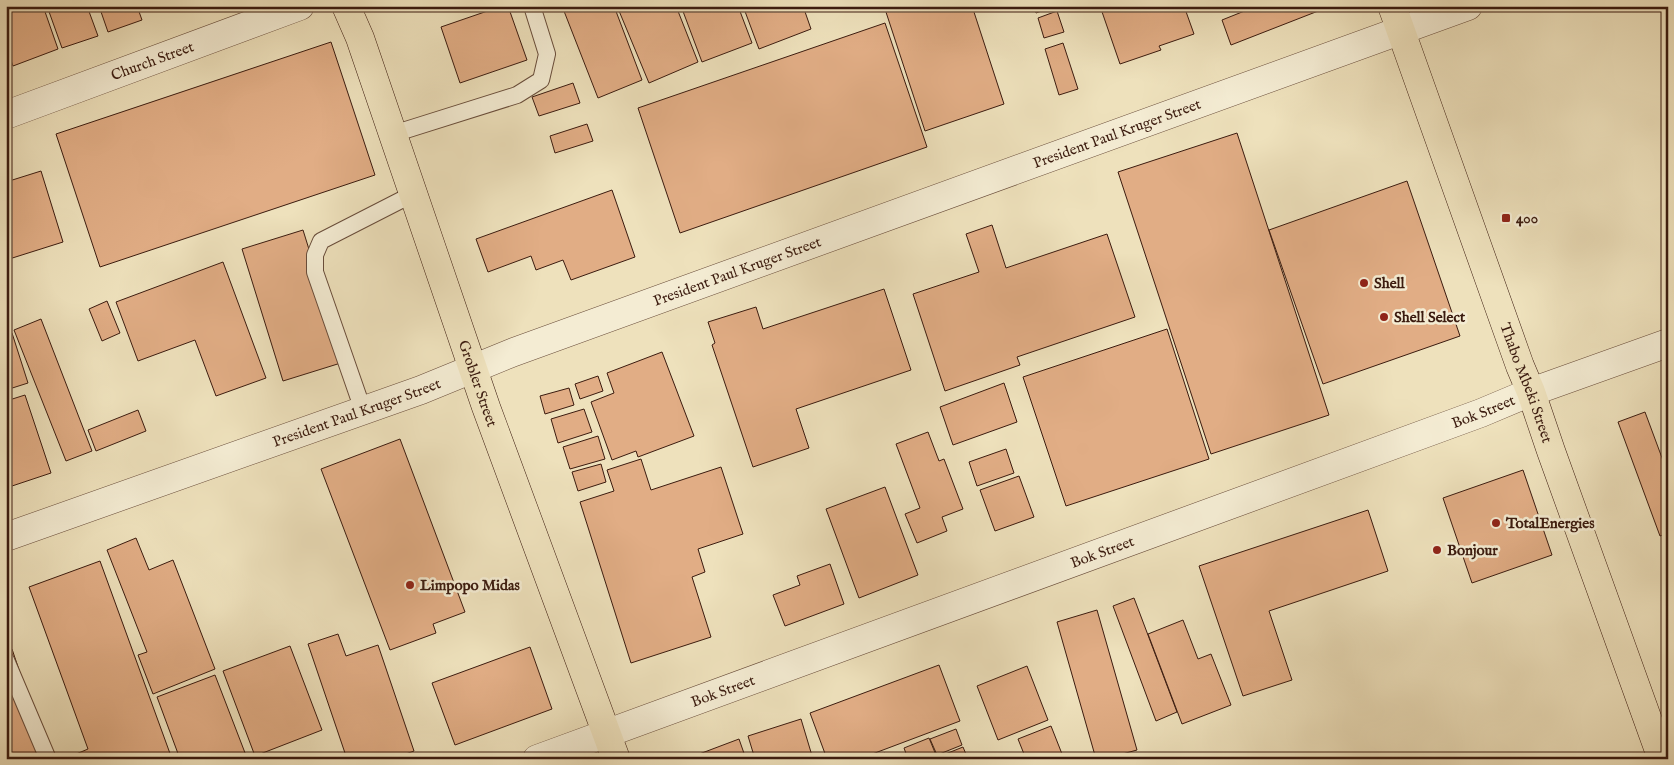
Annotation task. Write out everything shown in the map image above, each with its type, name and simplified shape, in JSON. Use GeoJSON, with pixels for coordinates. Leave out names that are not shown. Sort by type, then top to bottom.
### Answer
{"type":"FeatureCollection","features":[{"type":"Feature","properties":{"kind":"main road","name":"Grobler Street"},"geometry":{"type":"LineString","coordinates":[[346,6],[360,38],[472,368],[616,759]]}},
{"type":"Feature","properties":{"kind":"main road","name":"Thabo Mbeki Street"},"geometry":{"type":"LineString","coordinates":[[1392,6],[1662,759]]}},
{"type":"Feature","properties":{"kind":"street","name":"Church Street"},"geometry":{"type":"LineString","coordinates":[[6,115],[300,6]]}},
{"type":"Feature","properties":{"kind":"street","name":"President Paul Kruger Street"},"geometry":{"type":"LineString","coordinates":[[6,538],[421,390],[472,368],[1468,6]]}},
{"type":"Feature","properties":{"kind":"street","name":"Bok Street"},"geometry":{"type":"LineString","coordinates":[[537,759],[1668,343]]}},
{"type":"Feature","properties":{"kind":"lane"},"geometry":{"type":"LineString","coordinates":[[393,134],[517,95],[541,80],[547,54],[532,6]]}},
{"type":"Feature","properties":{"kind":"lane"},"geometry":{"type":"LineString","coordinates":[[363,410],[315,272],[315,255],[320,241],[413,194]]}},
{"type":"Feature","properties":{"kind":"lane"},"geometry":{"type":"LineString","coordinates":[[6,660],[48,759]]}},
{"type":"Feature","properties":{"kind":"building"},"geometry":{"type":"Polygon","coordinates":[[[6,6],[43,6],[58,49],[13,66],[6,46],[6,6]]]}},
{"type":"Feature","properties":{"kind":"building"},"geometry":{"type":"Polygon","coordinates":[[[47,6],[87,6],[98,36],[62,48],[47,6]]]}},
{"type":"Feature","properties":{"kind":"building"},"geometry":{"type":"Polygon","coordinates":[[[99,6],[137,6],[142,20],[108,32],[99,6]]]}},
{"type":"Feature","properties":{"kind":"building"},"geometry":{"type":"Polygon","coordinates":[[[142,6],[159,6],[143,11],[142,6]]]}},
{"type":"Feature","properties":{"kind":"building"},"geometry":{"type":"Polygon","coordinates":[[[502,6],[508,6],[527,60],[460,83],[441,27],[502,6]]]}},
{"type":"Feature","properties":{"kind":"building"},"geometry":{"type":"Polygon","coordinates":[[[562,6],[614,6],[642,80],[598,98],[562,6]]]}},
{"type":"Feature","properties":{"kind":"building"},"geometry":{"type":"Polygon","coordinates":[[[617,6],[676,6],[698,62],[649,83],[617,6]]]}},
{"type":"Feature","properties":{"kind":"building"},"geometry":{"type":"Polygon","coordinates":[[[681,6],[738,6],[752,43],[702,62],[681,6]]]}},
{"type":"Feature","properties":{"kind":"building"},"geometry":{"type":"Polygon","coordinates":[[[743,6],[803,6],[811,29],[759,49],[743,6]]]}},
{"type":"Feature","properties":{"kind":"building"},"geometry":{"type":"Polygon","coordinates":[[[884,6],[972,6],[1004,104],[925,131],[884,6]]]}},
{"type":"Feature","properties":{"kind":"building"},"geometry":{"type":"Polygon","coordinates":[[[1033,6],[1053,6],[1053,7],[1036,13],[1033,6]]]}},
{"type":"Feature","properties":{"kind":"building"},"geometry":{"type":"Polygon","coordinates":[[[1100,6],[1184,6],[1194,34],[1159,46],[1161,50],[1120,64],[1100,6]]]}},
{"type":"Feature","properties":{"kind":"building"},"geometry":{"type":"Polygon","coordinates":[[[1257,6],[1331,6],[1231,45],[1222,20],[1257,6]]]}},
{"type":"Feature","properties":{"kind":"building"},"geometry":{"type":"Polygon","coordinates":[[[1057,11],[1064,32],[1044,38],[1038,18],[1057,11]]]}},
{"type":"Feature","properties":{"kind":"building"},"geometry":{"type":"Polygon","coordinates":[[[885,23],[927,147],[680,233],[638,108],[885,23]]]}},
{"type":"Feature","properties":{"kind":"building"},"geometry":{"type":"Polygon","coordinates":[[[331,42],[375,175],[100,267],[56,134],[331,42]]]}},
{"type":"Feature","properties":{"kind":"building"},"geometry":{"type":"Polygon","coordinates":[[[1063,43],[1078,89],[1059,95],[1045,49],[1063,43]]]}},
{"type":"Feature","properties":{"kind":"building"},"geometry":{"type":"Polygon","coordinates":[[[573,83],[580,103],[539,116],[532,97],[573,83]]]}},
{"type":"Feature","properties":{"kind":"building"},"geometry":{"type":"Polygon","coordinates":[[[587,124],[593,141],[555,153],[550,136],[587,124]]]}},
{"type":"Feature","properties":{"kind":"building"},"geometry":{"type":"Polygon","coordinates":[[[1237,133],[1329,415],[1211,454],[1118,172],[1237,133]]]}},
{"type":"Feature","properties":{"kind":"building"},"geometry":{"type":"Polygon","coordinates":[[[41,171],[63,242],[6,260],[6,182],[41,171]]]}},
{"type":"Feature","properties":{"kind":"building","name":"Shell"},"geometry":{"type":"Polygon","coordinates":[[[1407,181],[1460,336],[1323,384],[1269,230],[1407,181]]]}},
{"type":"Feature","properties":{"kind":"building"},"geometry":{"type":"Polygon","coordinates":[[[612,190],[635,257],[571,280],[563,260],[536,270],[531,256],[488,272],[476,239],[612,190]]]}},
{"type":"Feature","properties":{"kind":"building"},"geometry":{"type":"Polygon","coordinates":[[[992,225],[1006,268],[1107,234],[1135,317],[1017,357],[1020,365],[945,391],[913,294],[979,272],[966,234],[992,225]]]}},
{"type":"Feature","properties":{"kind":"building"},"geometry":{"type":"Polygon","coordinates":[[[303,230],[344,362],[283,381],[242,249],[303,230]]]}},
{"type":"Feature","properties":{"kind":"building"},"geometry":{"type":"Polygon","coordinates":[[[223,262],[266,378],[216,396],[195,340],[138,361],[116,302],[223,262]]]}},
{"type":"Feature","properties":{"kind":"building"},"geometry":{"type":"Polygon","coordinates":[[[884,289],[911,370],[796,409],[809,448],[753,467],[712,345],[715,343],[708,322],[756,307],[763,329],[884,289]]]}},
{"type":"Feature","properties":{"kind":"building"},"geometry":{"type":"Polygon","coordinates":[[[107,301],[120,333],[102,341],[89,309],[107,301]]]}},
{"type":"Feature","properties":{"kind":"building"},"geometry":{"type":"Polygon","coordinates":[[[41,319],[92,451],[66,461],[14,330],[41,319]]]}},
{"type":"Feature","properties":{"kind":"building"},"geometry":{"type":"Polygon","coordinates":[[[1167,329],[1209,459],[1066,506],[1023,377],[1167,329]]]}},
{"type":"Feature","properties":{"kind":"building"},"geometry":{"type":"Polygon","coordinates":[[[12,333],[28,383],[6,390],[6,335],[12,333]]]}},
{"type":"Feature","properties":{"kind":"building"},"geometry":{"type":"Polygon","coordinates":[[[662,352],[694,436],[638,457],[636,451],[612,460],[591,402],[614,393],[607,373],[662,352]]]}},
{"type":"Feature","properties":{"kind":"building"},"geometry":{"type":"Polygon","coordinates":[[[598,376],[603,391],[580,399],[575,384],[598,376]]]}},
{"type":"Feature","properties":{"kind":"building"},"geometry":{"type":"Polygon","coordinates":[[[1004,383],[1017,422],[953,445],[940,407],[1004,383]]]}},
{"type":"Feature","properties":{"kind":"building"},"geometry":{"type":"Polygon","coordinates":[[[569,388],[574,405],[545,414],[540,396],[569,388]]]}},
{"type":"Feature","properties":{"kind":"building"},"geometry":{"type":"Polygon","coordinates":[[[25,395],[51,473],[6,488],[6,401],[25,395]]]}},
{"type":"Feature","properties":{"kind":"building"},"geometry":{"type":"Polygon","coordinates":[[[584,409],[592,432],[558,443],[551,419],[584,409]]]}},
{"type":"Feature","properties":{"kind":"building"},"geometry":{"type":"Polygon","coordinates":[[[138,410],[146,431],[96,451],[88,430],[138,410]]]}},
{"type":"Feature","properties":{"kind":"building"},"geometry":{"type":"Polygon","coordinates":[[[1645,412],[1668,474],[1668,533],[1660,536],[1618,422],[1645,412]]]}},
{"type":"Feature","properties":{"kind":"building"},"geometry":{"type":"Polygon","coordinates":[[[928,432],[939,461],[944,459],[963,509],[942,517],[947,531],[917,543],[905,514],[920,508],[896,444],[928,432]]]}},
{"type":"Feature","properties":{"kind":"building"},"geometry":{"type":"Polygon","coordinates":[[[598,436],[605,459],[570,469],[563,447],[598,436]]]}},
{"type":"Feature","properties":{"kind":"building"},"geometry":{"type":"Polygon","coordinates":[[[400,439],[465,612],[433,624],[436,633],[390,650],[321,469],[400,439]]]}},
{"type":"Feature","properties":{"kind":"building"},"geometry":{"type":"Polygon","coordinates":[[[1006,449],[1014,473],[977,486],[969,462],[1006,449]]]}},
{"type":"Feature","properties":{"kind":"building"},"geometry":{"type":"Polygon","coordinates":[[[641,459],[651,490],[721,467],[743,534],[698,549],[705,572],[692,577],[711,637],[631,663],[580,502],[614,491],[607,470],[641,459]]]}},
{"type":"Feature","properties":{"kind":"building"},"geometry":{"type":"Polygon","coordinates":[[[601,464],[606,482],[578,491],[572,472],[601,464]]]}},
{"type":"Feature","properties":{"kind":"building"},"geometry":{"type":"Polygon","coordinates":[[[1523,470],[1552,555],[1472,583],[1443,498],[1523,470]]]}},
{"type":"Feature","properties":{"kind":"building"},"geometry":{"type":"Polygon","coordinates":[[[1019,476],[1034,517],[995,531],[980,490],[1019,476]]]}},
{"type":"Feature","properties":{"kind":"building"},"geometry":{"type":"Polygon","coordinates":[[[885,487],[918,575],[859,598],[826,509],[885,487]]]}},
{"type":"Feature","properties":{"kind":"building"},"geometry":{"type":"Polygon","coordinates":[[[1368,510],[1388,571],[1269,611],[1292,680],[1243,696],[1199,566],[1368,510]]]}},
{"type":"Feature","properties":{"kind":"building"},"geometry":{"type":"Polygon","coordinates":[[[136,538],[149,570],[173,560],[215,669],[153,694],[138,655],[147,652],[107,550],[136,538]]]}},
{"type":"Feature","properties":{"kind":"building"},"geometry":{"type":"Polygon","coordinates":[[[100,561],[172,759],[70,759],[69,757],[88,749],[29,587],[100,561]]]}},
{"type":"Feature","properties":{"kind":"building"},"geometry":{"type":"Polygon","coordinates":[[[830,564],[844,604],[785,626],[773,595],[800,585],[797,576],[830,564]]]}},
{"type":"Feature","properties":{"kind":"building"},"geometry":{"type":"Polygon","coordinates":[[[1134,598],[1177,712],[1156,721],[1113,606],[1134,598]]]}},
{"type":"Feature","properties":{"kind":"building"},"geometry":{"type":"Polygon","coordinates":[[[1097,610],[1137,750],[1104,759],[1096,759],[1057,622],[1097,610]]]}},
{"type":"Feature","properties":{"kind":"building"},"geometry":{"type":"Polygon","coordinates":[[[1183,620],[1198,659],[1211,654],[1231,705],[1182,724],[1148,634],[1183,620]]]}},
{"type":"Feature","properties":{"kind":"building"},"geometry":{"type":"Polygon","coordinates":[[[338,634],[346,656],[378,645],[414,751],[392,759],[347,759],[308,644],[338,634]]]}},
{"type":"Feature","properties":{"kind":"building"},"geometry":{"type":"Polygon","coordinates":[[[290,646],[322,730],[255,756],[223,671],[290,646]]]}},
{"type":"Feature","properties":{"kind":"building"},"geometry":{"type":"Polygon","coordinates":[[[530,647],[552,709],[455,745],[432,683],[530,647]]]}},
{"type":"Feature","properties":{"kind":"building"},"geometry":{"type":"Polygon","coordinates":[[[12,649],[49,759],[6,759],[6,651],[12,649]]]}},
{"type":"Feature","properties":{"kind":"building"},"geometry":{"type":"Polygon","coordinates":[[[939,665],[960,721],[859,759],[827,759],[810,713],[939,665]]]}},
{"type":"Feature","properties":{"kind":"building"},"geometry":{"type":"Polygon","coordinates":[[[1027,666],[1048,720],[998,740],[977,686],[1027,666]]]}},
{"type":"Feature","properties":{"kind":"building"},"geometry":{"type":"Polygon","coordinates":[[[215,675],[247,758],[180,759],[157,697],[215,675]]]}},
{"type":"Feature","properties":{"kind":"building"},"geometry":{"type":"Polygon","coordinates":[[[801,719],[813,759],[755,759],[748,736],[801,719]]]}},
{"type":"Feature","properties":{"kind":"building"},"geometry":{"type":"Polygon","coordinates":[[[1051,726],[1064,759],[1026,759],[1018,739],[1051,726]]]}},
{"type":"Feature","properties":{"kind":"building"},"geometry":{"type":"Polygon","coordinates":[[[956,729],[962,745],[937,755],[930,739],[956,729]]]}},
{"type":"Feature","properties":{"kind":"building"},"geometry":{"type":"Polygon","coordinates":[[[929,738],[936,755],[925,759],[908,759],[904,748],[929,738]]]}},
{"type":"Feature","properties":{"kind":"building"},"geometry":{"type":"Polygon","coordinates":[[[739,739],[746,759],[686,759],[739,739]]]}},
{"type":"Feature","properties":{"kind":"building"},"geometry":{"type":"Polygon","coordinates":[[[963,747],[968,759],[938,759],[938,757],[963,747]]]}},
{"type":"Feature","properties":{"kind":"building"},"geometry":{"type":"Polygon","coordinates":[[[885,753],[888,759],[871,759],[885,753]]]}},
{"type":"Feature","properties":{"kind":"place","name":"400"},"geometry":{"type":"Point","coordinates":[1506,218]}},
{"type":"Feature","properties":{"kind":"place","name":"Shell"},"geometry":{"type":"Point","coordinates":[1364,283]}},
{"type":"Feature","properties":{"kind":"place","name":"Shell Select"},"geometry":{"type":"Point","coordinates":[1384,317]}},
{"type":"Feature","properties":{"kind":"place","name":"TotalEnergies"},"geometry":{"type":"Point","coordinates":[1496,523]}},
{"type":"Feature","properties":{"kind":"place","name":"Bonjour"},"geometry":{"type":"Point","coordinates":[1437,550]}},
{"type":"Feature","properties":{"kind":"place","name":"Limpopo Midas"},"geometry":{"type":"Point","coordinates":[410,585]}}]}
